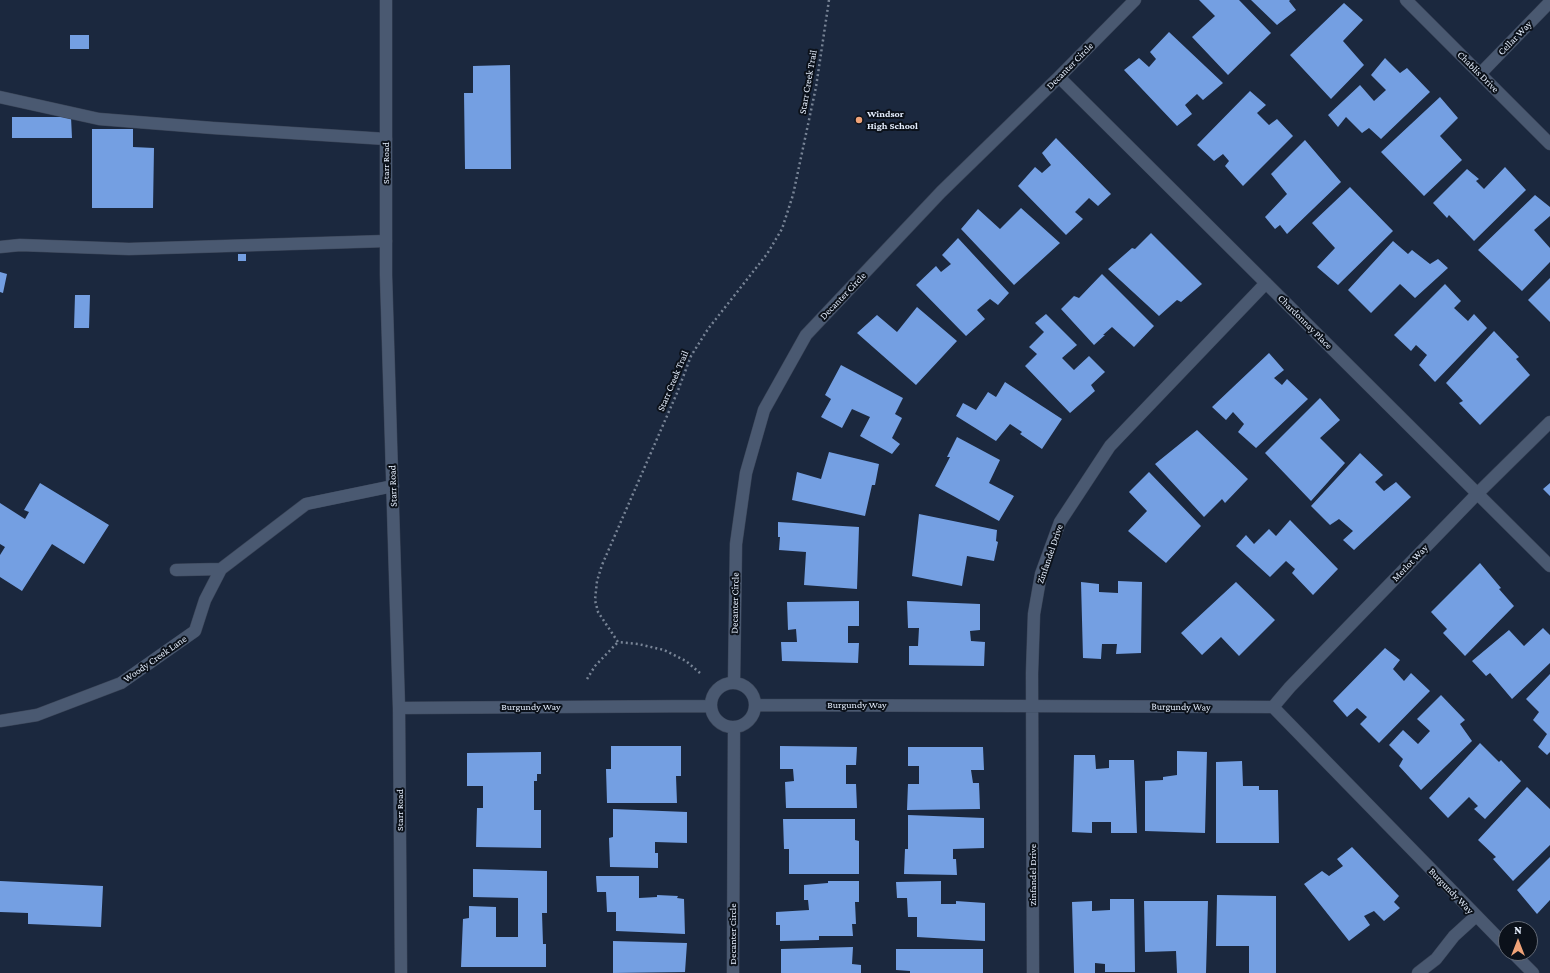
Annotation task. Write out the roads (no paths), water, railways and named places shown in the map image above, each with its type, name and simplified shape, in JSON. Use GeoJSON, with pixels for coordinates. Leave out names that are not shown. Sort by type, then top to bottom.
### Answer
{"type":"FeatureCollection","features":[{"type":"Feature","properties":{"kind":"street","name":"Starr Road"},"geometry":{"type":"LineString","coordinates":[[386,0],[386,241],[399,708],[401,973]]}},
{"type":"Feature","properties":{"kind":"street","name":"Decanter Circle"},"geometry":{"type":"LineString","coordinates":[[734,683],[736,544],[746,473],[764,410],[806,335],[941,192],[1059,77],[1135,0]]}},
{"type":"Feature","properties":{"kind":"street","name":"Chablis Drive"},"geometry":{"type":"LineString","coordinates":[[1406,0],[1550,144]]}},
{"type":"Feature","properties":{"kind":"street","name":"Cellar Way"},"geometry":{"type":"LineString","coordinates":[[1480,74],[1550,2]]}},
{"type":"Feature","properties":{"kind":"street","name":"Chardonnay Place"},"geometry":{"type":"LineString","coordinates":[[1059,77],[1550,566]]}},
{"type":"Feature","properties":{"kind":"street"},"geometry":{"type":"LineString","coordinates":[[0,97],[99,119],[386,139]]}},
{"type":"Feature","properties":{"kind":"street"},"geometry":{"type":"LineString","coordinates":[[0,248],[20,245],[129,249],[386,241]]}},
{"type":"Feature","properties":{"kind":"street","name":"Zinfandel Drive"},"geometry":{"type":"LineString","coordinates":[[1033,973],[1032,705],[1034,614],[1041,574],[1060,522],[1110,446],[1266,283]]}},
{"type":"Feature","properties":{"kind":"street","name":"Merlot Way"},"geometry":{"type":"LineString","coordinates":[[1273,707],[1290,687],[1550,422]]}},
{"type":"Feature","properties":{"kind":"street","name":"Woody Creek Lane"},"geometry":{"type":"LineString","coordinates":[[0,721],[38,715],[121,683],[195,632],[205,600],[221,569],[306,504],[394,486]]}},
{"type":"Feature","properties":{"kind":"street"},"geometry":{"type":"LineString","coordinates":[[176,570],[221,569]]}},
{"type":"Feature","properties":{"kind":"street"},"geometry":{"type":"LineString","coordinates":[[734,683],[740,684],[751,692],[755,705],[751,718],[740,726],[734,727],[720,723],[712,712],[711,706],[714,694],[717,690],[728,684],[734,683]]}},
{"type":"Feature","properties":{"kind":"street","name":"Burgundy Way"},"geometry":{"type":"LineString","coordinates":[[755,705],[1273,707],[1498,938]]}},
{"type":"Feature","properties":{"kind":"street","name":"Burgundy Way"},"geometry":{"type":"LineString","coordinates":[[399,708],[711,706]]}},
{"type":"Feature","properties":{"kind":"street","name":"Decanter Circle"},"geometry":{"type":"LineString","coordinates":[[733,973],[734,727]]}},
{"type":"Feature","properties":{"kind":"street"},"geometry":{"type":"LineString","coordinates":[[1418,973],[1436,959],[1454,936],[1476,916]]}},
{"type":"Feature","properties":{"kind":"street"},"geometry":{"type":"LineString","coordinates":[[1521,961],[1533,973]]}},
{"type":"Feature","properties":{"kind":"place","name":"Windsor High School"},"geometry":{"type":"Point","coordinates":[859,120]}}]}
